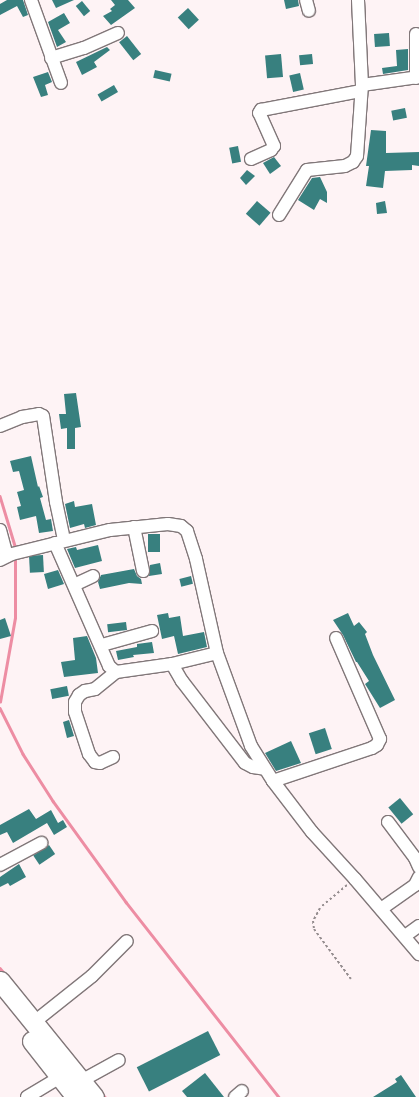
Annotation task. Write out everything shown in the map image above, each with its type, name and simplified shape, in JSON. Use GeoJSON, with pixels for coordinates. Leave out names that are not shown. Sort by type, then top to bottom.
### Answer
{"type":"FeatureCollection","features":[{"type":"Feature","properties":{"kind":"highway"},"geometry":{"type":"LineString","coordinates":[[0,981],[38,1018],[94,1097]]}},
{"type":"Feature","properties":{"kind":"highway"},"geometry":{"type":"LineString","coordinates":[[0,1001],[60,1077],[84,1083]]}},
{"type":"Feature","properties":{"kind":"street"},"geometry":{"type":"LineString","coordinates":[[31,0],[60,83]]}},
{"type":"Feature","properties":{"kind":"street"},"geometry":{"type":"LineString","coordinates":[[279,215],[308,170],[344,166],[353,162],[357,156],[362,88],[358,0]]}},
{"type":"Feature","properties":{"kind":"street"},"geometry":{"type":"LineString","coordinates":[[51,58],[84,48],[118,33]]}},
{"type":"Feature","properties":{"kind":"street"},"geometry":{"type":"LineString","coordinates":[[251,159],[271,150],[274,146],[259,114],[261,110],[418,77],[416,34]]}},
{"type":"Feature","properties":{"kind":"street"},"geometry":{"type":"LineString","coordinates":[[0,426],[22,417],[39,414],[43,416],[60,542],[74,585],[110,666],[116,672]]}},
{"type":"Feature","properties":{"kind":"street"},"geometry":{"type":"LineString","coordinates":[[0,530],[6,557],[60,542],[134,527],[168,524],[181,526],[187,530],[196,559],[217,653],[251,746],[273,781],[312,832],[419,954]]}},
{"type":"Feature","properties":{"kind":"street"},"geometry":{"type":"LineString","coordinates":[[134,527],[144,571]]}},
{"type":"Feature","properties":{"kind":"street"},"geometry":{"type":"LineString","coordinates":[[74,585],[93,576]]}},
{"type":"Feature","properties":{"kind":"street"},"geometry":{"type":"LineString","coordinates":[[102,645],[152,631]]}},
{"type":"Feature","properties":{"kind":"street"},"geometry":{"type":"LineString","coordinates":[[273,781],[372,748],[377,745],[380,739],[375,723],[336,638]]}},
{"type":"Feature","properties":{"kind":"street"},"geometry":{"type":"LineString","coordinates":[[113,757],[100,763],[93,760],[77,720],[75,706],[79,695],[85,691],[95,689],[116,672],[172,664],[217,653]]}},
{"type":"Feature","properties":{"kind":"street"},"geometry":{"type":"LineString","coordinates":[[172,664],[182,681],[238,755],[253,767],[265,769]]}},
{"type":"Feature","properties":{"kind":"street"},"geometry":{"type":"LineString","coordinates":[[388,822],[415,858],[419,867]]}},
{"type":"Feature","properties":{"kind":"street"},"geometry":{"type":"LineString","coordinates":[[0,865],[41,843]]}},
{"type":"Feature","properties":{"kind":"street"},"geometry":{"type":"LineString","coordinates":[[381,909],[415,885],[419,877]]}},
{"type":"Feature","properties":{"kind":"street"},"geometry":{"type":"LineString","coordinates":[[405,936],[419,926]]}},
{"type":"Feature","properties":{"kind":"street"},"geometry":{"type":"LineString","coordinates":[[38,1018],[92,976],[127,941]]}},
{"type":"Feature","properties":{"kind":"street"},"geometry":{"type":"LineString","coordinates":[[84,1083],[119,1060]]}},
{"type":"Feature","properties":{"kind":"street"},"geometry":{"type":"LineString","coordinates":[[27,1097],[60,1077]]}},
{"type":"Feature","properties":{"kind":"path"},"geometry":{"type":"LineString","coordinates":[[351,979],[321,942],[314,929],[314,921],[320,908],[355,879]]}},
{"type":"Feature","properties":{"kind":"building"},"geometry":{"type":"Polygon","coordinates":[[[7,0],[23,0],[28,15],[23,17],[17,6],[0,15],[0,4],[7,0]]]}},
{"type":"Feature","properties":{"kind":"building"},"geometry":{"type":"Polygon","coordinates":[[[52,0],[74,0],[56,8],[52,0]]]}},
{"type":"Feature","properties":{"kind":"building"},"geometry":{"type":"Polygon","coordinates":[[[111,0],[128,0],[135,8],[111,25],[103,16],[112,11],[110,9],[115,5],[111,0]]]}},
{"type":"Feature","properties":{"kind":"building"},"geometry":{"type":"Polygon","coordinates":[[[284,0],[298,0],[299,6],[286,9],[284,0]]]}},
{"type":"Feature","properties":{"kind":"building"},"geometry":{"type":"Polygon","coordinates":[[[82,1],[90,11],[84,16],[76,6],[82,1]]]}},
{"type":"Feature","properties":{"kind":"building"},"geometry":{"type":"Polygon","coordinates":[[[188,8],[199,20],[189,29],[178,18],[188,8]]]}},
{"type":"Feature","properties":{"kind":"building"},"geometry":{"type":"Polygon","coordinates":[[[64,13],[70,23],[58,30],[66,42],[57,47],[48,22],[64,13]]]}},
{"type":"Feature","properties":{"kind":"building"},"geometry":{"type":"Polygon","coordinates":[[[389,33],[390,46],[375,47],[374,34],[389,33]]]}},
{"type":"Feature","properties":{"kind":"building"},"geometry":{"type":"Polygon","coordinates":[[[127,36],[141,54],[133,60],[119,42],[127,36]]]}},
{"type":"Feature","properties":{"kind":"building"},"geometry":{"type":"Polygon","coordinates":[[[107,47],[110,50],[94,62],[97,67],[82,75],[76,62],[107,47]]]}},
{"type":"Feature","properties":{"kind":"building"},"geometry":{"type":"Polygon","coordinates":[[[408,49],[408,70],[383,74],[382,68],[397,66],[396,50],[408,49]]]}},
{"type":"Feature","properties":{"kind":"building"},"geometry":{"type":"Polygon","coordinates":[[[281,54],[283,77],[267,78],[265,55],[281,54]]]}},
{"type":"Feature","properties":{"kind":"building"},"geometry":{"type":"Polygon","coordinates":[[[312,54],[313,64],[300,65],[299,55],[312,54]]]}},
{"type":"Feature","properties":{"kind":"building"},"geometry":{"type":"Polygon","coordinates":[[[155,70],[172,74],[170,82],[153,78],[155,70]]]}},
{"type":"Feature","properties":{"kind":"building"},"geometry":{"type":"Polygon","coordinates":[[[48,72],[52,82],[45,85],[48,95],[41,97],[33,77],[48,72]]]}},
{"type":"Feature","properties":{"kind":"building"},"geometry":{"type":"Polygon","coordinates":[[[300,73],[304,90],[293,92],[289,75],[300,73]]]}},
{"type":"Feature","properties":{"kind":"building"},"geometry":{"type":"Polygon","coordinates":[[[114,85],[118,92],[102,101],[98,94],[114,85]]]}},
{"type":"Feature","properties":{"kind":"building"},"geometry":{"type":"Polygon","coordinates":[[[405,108],[407,118],[393,120],[391,111],[405,108]]]}},
{"type":"Feature","properties":{"kind":"building"},"geometry":{"type":"Polygon","coordinates":[[[371,130],[386,131],[386,153],[419,152],[419,166],[412,165],[412,170],[385,171],[383,188],[366,186],[369,166],[366,166],[371,130]]]}},
{"type":"Feature","properties":{"kind":"building"},"geometry":{"type":"Polygon","coordinates":[[[238,146],[241,162],[232,163],[229,148],[238,146]]]}},
{"type":"Feature","properties":{"kind":"building"},"geometry":{"type":"Polygon","coordinates":[[[274,157],[281,166],[270,174],[263,163],[274,157]]]}},
{"type":"Feature","properties":{"kind":"building"},"geometry":{"type":"Polygon","coordinates":[[[247,170],[255,176],[246,185],[240,178],[247,170]]]}},
{"type":"Feature","properties":{"kind":"building"},"geometry":{"type":"Polygon","coordinates":[[[320,177],[327,192],[327,203],[320,199],[314,210],[298,200],[312,178],[320,177]]]}},
{"type":"Feature","properties":{"kind":"building"},"geometry":{"type":"Polygon","coordinates":[[[257,201],[271,213],[259,226],[246,214],[257,201]]]}},
{"type":"Feature","properties":{"kind":"building"},"geometry":{"type":"Polygon","coordinates":[[[385,201],[387,213],[377,214],[376,203],[385,201]]]}},
{"type":"Feature","properties":{"kind":"building"},"geometry":{"type":"Polygon","coordinates":[[[76,393],[81,427],[75,428],[75,449],[67,449],[67,428],[61,429],[59,414],[66,414],[64,394],[76,393]]]}},
{"type":"Feature","properties":{"kind":"building"},"geometry":{"type":"Polygon","coordinates":[[[31,456],[38,487],[43,497],[40,498],[46,520],[51,519],[53,531],[39,533],[36,516],[20,520],[17,507],[21,506],[17,492],[24,490],[19,471],[13,472],[10,461],[31,456]]]}},
{"type":"Feature","properties":{"kind":"building"},"geometry":{"type":"Polygon","coordinates":[[[74,501],[75,507],[92,504],[96,525],[85,528],[84,524],[70,528],[65,504],[74,501]]]}},
{"type":"Feature","properties":{"kind":"building"},"geometry":{"type":"Polygon","coordinates":[[[148,534],[160,534],[160,552],[148,552],[148,534]]]}},
{"type":"Feature","properties":{"kind":"building"},"geometry":{"type":"Polygon","coordinates":[[[98,545],[102,561],[75,568],[67,549],[76,547],[77,550],[98,545]]]}},
{"type":"Feature","properties":{"kind":"building"},"geometry":{"type":"Polygon","coordinates":[[[43,555],[44,572],[30,573],[29,556],[43,555]]]}},
{"type":"Feature","properties":{"kind":"building"},"geometry":{"type":"Polygon","coordinates":[[[160,563],[162,574],[149,576],[150,565],[160,563]]]}},
{"type":"Feature","properties":{"kind":"building"},"geometry":{"type":"Polygon","coordinates":[[[134,569],[142,584],[129,583],[100,589],[98,582],[101,575],[134,569]]]}},
{"type":"Feature","properties":{"kind":"building"},"geometry":{"type":"Polygon","coordinates":[[[58,570],[64,584],[48,589],[44,574],[58,570]]]}},
{"type":"Feature","properties":{"kind":"building"},"geometry":{"type":"Polygon","coordinates":[[[191,576],[193,584],[181,587],[179,579],[191,576]]]}},
{"type":"Feature","properties":{"kind":"building"},"geometry":{"type":"Polygon","coordinates":[[[168,613],[169,618],[180,616],[183,636],[204,632],[207,647],[178,654],[174,636],[162,639],[157,615],[168,613]]]}},
{"type":"Feature","properties":{"kind":"building"},"geometry":{"type":"Polygon","coordinates":[[[348,613],[354,626],[359,622],[367,632],[365,634],[373,655],[395,700],[380,708],[365,684],[369,681],[356,662],[343,635],[333,620],[348,613]]]}},
{"type":"Feature","properties":{"kind":"building"},"geometry":{"type":"Polygon","coordinates":[[[5,618],[11,636],[0,639],[0,620],[5,618]]]}},
{"type":"Feature","properties":{"kind":"building"},"geometry":{"type":"Polygon","coordinates":[[[126,622],[127,630],[108,632],[107,624],[126,622]]]}},
{"type":"Feature","properties":{"kind":"building"},"geometry":{"type":"Polygon","coordinates":[[[87,636],[96,658],[98,673],[64,677],[61,662],[75,660],[73,638],[87,636]]]}},
{"type":"Feature","properties":{"kind":"building"},"geometry":{"type":"Polygon","coordinates":[[[152,642],[154,653],[133,655],[134,657],[118,660],[116,651],[137,647],[137,644],[152,642]]]}},
{"type":"Feature","properties":{"kind":"building"},"geometry":{"type":"Polygon","coordinates":[[[67,686],[69,696],[52,699],[50,689],[67,686]]]}},
{"type":"Feature","properties":{"kind":"building"},"geometry":{"type":"Polygon","coordinates":[[[69,720],[74,736],[67,738],[63,722],[69,720]]]}},
{"type":"Feature","properties":{"kind":"building"},"geometry":{"type":"Polygon","coordinates":[[[325,728],[332,749],[316,754],[309,733],[325,728]]]}},
{"type":"Feature","properties":{"kind":"building"},"geometry":{"type":"Polygon","coordinates":[[[291,741],[301,763],[276,771],[265,753],[291,741]]]}},
{"type":"Feature","properties":{"kind":"building"},"geometry":{"type":"Polygon","coordinates":[[[400,798],[413,814],[402,824],[388,807],[400,798]]]}},
{"type":"Feature","properties":{"kind":"building"},"geometry":{"type":"Polygon","coordinates":[[[29,809],[36,819],[51,810],[58,823],[63,820],[67,827],[54,835],[47,823],[13,843],[7,832],[0,835],[0,825],[29,809]]]}},
{"type":"Feature","properties":{"kind":"building"},"geometry":{"type":"Polygon","coordinates":[[[49,845],[55,854],[39,865],[33,856],[49,845]]]}},
{"type":"Feature","properties":{"kind":"building"},"geometry":{"type":"Polygon","coordinates":[[[19,864],[26,877],[10,886],[8,883],[0,887],[0,877],[19,864]]]}},
{"type":"Feature","properties":{"kind":"building"},"geometry":{"type":"Polygon","coordinates":[[[208,1031],[220,1055],[149,1091],[137,1067],[208,1031]]]}},
{"type":"Feature","properties":{"kind":"building"},"geometry":{"type":"Polygon","coordinates":[[[205,1073],[224,1097],[187,1097],[182,1091],[205,1073]]]}},
{"type":"Feature","properties":{"kind":"building"},"geometry":{"type":"Polygon","coordinates":[[[401,1075],[416,1097],[373,1097],[397,1082],[395,1079],[401,1075]]]}},
{"type":"Feature","properties":{"kind":"waterway"},"geometry":{"type":"LineString","coordinates":[[0,496],[16,549]]}},
{"type":"Feature","properties":{"kind":"waterway"},"geometry":{"type":"LineString","coordinates":[[0,702],[15,618],[15,557]]}},
{"type":"Feature","properties":{"kind":"waterway"},"geometry":{"type":"LineString","coordinates":[[0,708],[23,754],[53,801],[126,902],[279,1097]]}},
{"type":"Feature","properties":{"kind":"waterway"},"geometry":{"type":"LineString","coordinates":[[0,968],[5,974]]}},
{"type":"Feature","properties":{"kind":"waterway"},"geometry":{"type":"LineString","coordinates":[[100,1091],[105,1097]]}}]}
